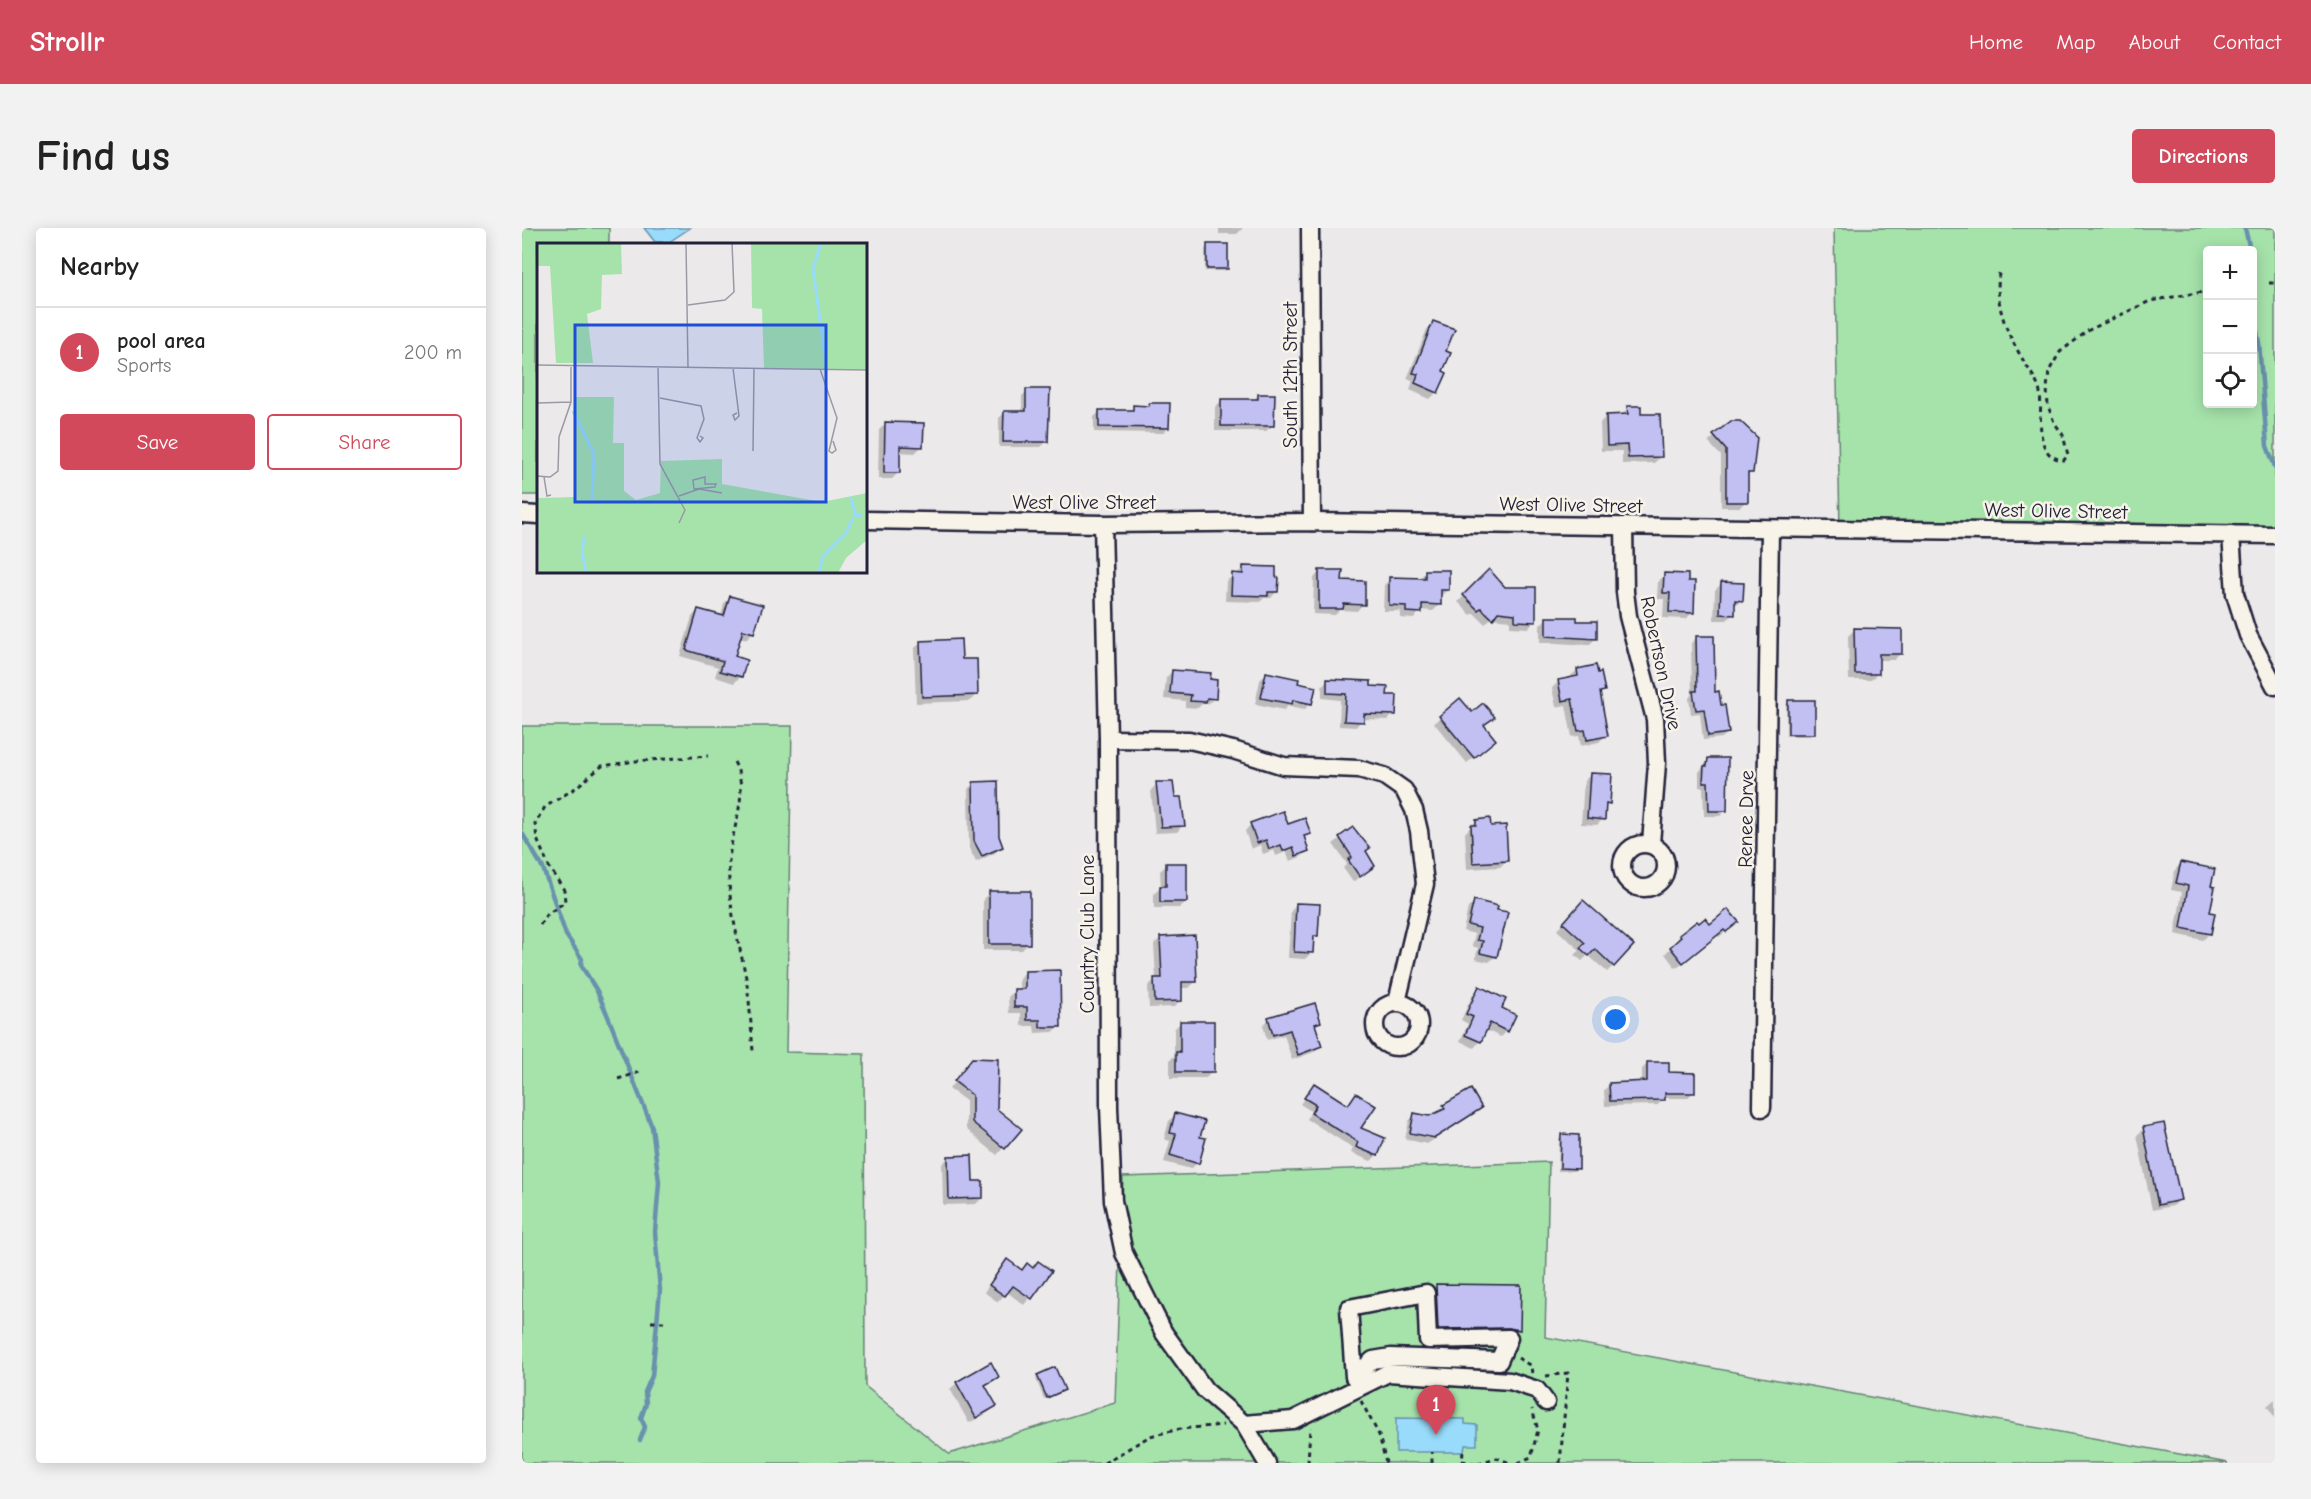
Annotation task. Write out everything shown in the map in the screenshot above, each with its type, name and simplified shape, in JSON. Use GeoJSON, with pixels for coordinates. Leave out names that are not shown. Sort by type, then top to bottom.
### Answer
{"type":"FeatureCollection","features":[{"type":"Feature","properties":{"kind":"street","name":"South 12th Street"},"geometry":{"type":"LineString","coordinates":[[1310,228],[1312,522]]}},
{"type":"Feature","properties":{"kind":"street"},"geometry":{"type":"LineString","coordinates":[[522,514],[537,515]]}},
{"type":"Feature","properties":{"kind":"street","name":"West Olive Street"},"geometry":{"type":"LineString","coordinates":[[867,520],[1103,524],[1312,522],[1770,530],[2275,535]]}},
{"type":"Feature","properties":{"kind":"street","name":"Country Club Lane"},"geometry":{"type":"LineString","coordinates":[[1103,524],[1108,740],[1109,1107],[1113,1201],[1124,1253],[1164,1333],[1205,1390],[1244,1424],[1267,1463]]}},
{"type":"Feature","properties":{"kind":"street","name":"Robertson Drive"},"geometry":{"type":"LineString","coordinates":[[1624,526],[1625,592],[1628,616],[1655,719],[1658,763],[1651,844]]}},
{"type":"Feature","properties":{"kind":"street","name":"Renee Drve"},"geometry":{"type":"LineString","coordinates":[[1762,1108],[1770,530]]}},
{"type":"Feature","properties":{"kind":"street"},"geometry":{"type":"LineString","coordinates":[[2231,534],[2235,594],[2248,635],[2275,686]]}},
{"type":"Feature","properties":{"kind":"street"},"geometry":{"type":"LineString","coordinates":[[1108,740],[1189,741],[1233,750],[1284,766],[1359,769],[1384,776],[1404,790],[1414,810],[1419,831],[1425,884],[1397,1002]]}},
{"type":"Feature","properties":{"kind":"street"},"geometry":{"type":"LineString","coordinates":[[1426,1293],[1428,1340],[1509,1338],[1502,1354],[1499,1361],[1390,1357],[1373,1360],[1354,1377],[1349,1308],[1426,1293]]}},
{"type":"Feature","properties":{"kind":"street"},"geometry":{"type":"LineString","coordinates":[[1244,1424],[1293,1420],[1388,1373],[1510,1381],[1538,1390],[1546,1402]]}},
{"type":"Feature","properties":{"kind":"path"},"geometry":{"type":"LineString","coordinates":[[1999,273],[1997,296],[2002,315],[2040,393],[2042,439],[2050,453],[2058,460],[2064,460],[2068,455],[2067,446],[2048,406],[2047,388],[2049,371],[2060,352],[2089,330],[2150,301],[2203,292]]}},
{"type":"Feature","properties":{"kind":"path"},"geometry":{"type":"LineString","coordinates":[[2269,283],[2275,283]]}},
{"type":"Feature","properties":{"kind":"path"},"geometry":{"type":"LineString","coordinates":[[540,925],[546,915],[566,902],[564,890],[549,867],[537,839],[536,823],[545,807],[574,789],[602,766],[636,760],[708,756]]}},
{"type":"Feature","properties":{"kind":"path"},"geometry":{"type":"LineString","coordinates":[[734,762],[739,771],[741,795],[730,848],[728,889],[746,979],[753,1051]]}},
{"type":"Feature","properties":{"kind":"path"},"geometry":{"type":"LineString","coordinates":[[620,1079],[643,1071]]}},
{"type":"Feature","properties":{"kind":"path"},"geometry":{"type":"LineString","coordinates":[[651,1322],[664,1322]]}},
{"type":"Feature","properties":{"kind":"path"},"geometry":{"type":"LineString","coordinates":[[1502,1354],[1520,1358],[1531,1366],[1532,1378]]}},
{"type":"Feature","properties":{"kind":"path"},"geometry":{"type":"LineString","coordinates":[[1357,1396],[1379,1435],[1386,1463]]}},
{"type":"Feature","properties":{"kind":"path"},"geometry":{"type":"LineString","coordinates":[[1308,1463],[1310,1419]]}},
{"type":"Feature","properties":{"kind":"path"},"geometry":{"type":"LineString","coordinates":[[1104,1463],[1150,1436],[1180,1429],[1244,1424]]}},
{"type":"Feature","properties":{"kind":"path"},"geometry":{"type":"LineString","coordinates":[[1432,1452],[1432,1463]]}},
{"type":"Feature","properties":{"kind":"path"},"geometry":{"type":"LineString","coordinates":[[1463,1452],[1462,1461],[1476,1463],[1497,1458],[1510,1463]]}},
{"type":"Feature","properties":{"kind":"green space"},"geometry":{"type":"Polygon","coordinates":[[[522,228],[609,228],[609,243],[537,243],[537,495],[522,495],[522,228]]]}},
{"type":"Feature","properties":{"kind":"green space"},"geometry":{"type":"Polygon","coordinates":[[[1834,228],[2275,228],[2275,535],[1840,529],[1834,228]]]}},
{"type":"Feature","properties":{"kind":"green space"},"geometry":{"type":"Polygon","coordinates":[[[522,726],[792,726],[786,1052],[864,1054],[865,1386],[949,1454],[1115,1403],[1123,1177],[1549,1162],[1545,1337],[2228,1463],[522,1463],[522,726]]]}},
{"type":"Feature","properties":{"kind":"water"},"geometry":{"type":"Polygon","coordinates":[[[644,228],[690,228],[669,242],[655,242],[644,228]]]}},
{"type":"Feature","properties":{"kind":"water"},"geometry":{"type":"Polygon","coordinates":[[[1396,1418],[1465,1419],[1465,1424],[1477,1425],[1477,1445],[1465,1445],[1464,1452],[1396,1452],[1396,1418]]]}},
{"type":"Feature","properties":{"kind":"building"},"geometry":{"type":"Polygon","coordinates":[[[1207,244],[1228,244],[1228,269],[1207,269],[1207,244]]]}},
{"type":"Feature","properties":{"kind":"building"},"geometry":{"type":"Polygon","coordinates":[[[1433,321],[1455,329],[1446,351],[1451,353],[1443,371],[1447,373],[1438,393],[1415,383],[1418,374],[1413,373],[1433,321]]]}},
{"type":"Feature","properties":{"kind":"building"},"geometry":{"type":"Polygon","coordinates":[[[1026,389],[1050,389],[1048,442],[1003,442],[1004,411],[1026,411],[1026,389]]]}},
{"type":"Feature","properties":{"kind":"building"},"geometry":{"type":"Polygon","coordinates":[[[1258,394],[1275,394],[1274,426],[1221,426],[1221,399],[1258,399],[1258,394]]]}},
{"type":"Feature","properties":{"kind":"building"},"geometry":{"type":"Polygon","coordinates":[[[1149,403],[1170,403],[1169,428],[1099,427],[1099,410],[1133,410],[1133,405],[1149,406],[1149,403]]]}},
{"type":"Feature","properties":{"kind":"building"},"geometry":{"type":"Polygon","coordinates":[[[1627,406],[1641,406],[1641,414],[1660,414],[1662,457],[1628,458],[1627,445],[1607,446],[1606,415],[1628,414],[1627,406]]]}},
{"type":"Feature","properties":{"kind":"building"},"geometry":{"type":"Polygon","coordinates":[[[1731,421],[1740,421],[1757,437],[1753,473],[1748,473],[1748,502],[1726,502],[1726,450],[1713,435],[1731,421]]]}},
{"type":"Feature","properties":{"kind":"building"},"geometry":{"type":"Polygon","coordinates":[[[885,422],[924,423],[923,447],[900,446],[900,473],[884,473],[885,422]]]}},
{"type":"Feature","properties":{"kind":"building"},"geometry":{"type":"Polygon","coordinates":[[[1243,566],[1276,567],[1276,577],[1279,578],[1278,592],[1268,592],[1268,596],[1231,595],[1232,573],[1243,574],[1243,566]]]}},
{"type":"Feature","properties":{"kind":"building"},"geometry":{"type":"Polygon","coordinates":[[[1489,569],[1505,587],[1536,587],[1536,622],[1515,621],[1515,614],[1498,612],[1493,619],[1481,608],[1478,610],[1463,595],[1489,569]]]}},
{"type":"Feature","properties":{"kind":"building"},"geometry":{"type":"Polygon","coordinates":[[[1319,570],[1343,570],[1342,580],[1365,581],[1365,605],[1344,604],[1343,609],[1319,609],[1319,570]]]}},
{"type":"Feature","properties":{"kind":"building"},"geometry":{"type":"Polygon","coordinates":[[[1425,570],[1449,570],[1449,590],[1441,590],[1441,605],[1422,604],[1422,613],[1406,612],[1406,606],[1389,605],[1389,577],[1425,578],[1425,570]]]}},
{"type":"Feature","properties":{"kind":"building"},"geometry":{"type":"Polygon","coordinates":[[[1664,573],[1688,574],[1688,581],[1695,581],[1694,613],[1669,612],[1670,593],[1663,593],[1664,573]]]}},
{"type":"Feature","properties":{"kind":"building"},"geometry":{"type":"Polygon","coordinates":[[[1721,582],[1744,583],[1743,601],[1735,600],[1735,615],[1720,614],[1721,582]]]}},
{"type":"Feature","properties":{"kind":"building"},"geometry":{"type":"Polygon","coordinates":[[[730,596],[763,605],[754,633],[743,630],[735,656],[747,660],[742,677],[720,671],[723,661],[686,650],[698,609],[724,616],[730,596]]]}},
{"type":"Feature","properties":{"kind":"building"},"geometry":{"type":"Polygon","coordinates":[[[1546,617],[1577,617],[1577,621],[1597,621],[1597,639],[1546,636],[1546,617]]]}},
{"type":"Feature","properties":{"kind":"building"},"geometry":{"type":"Polygon","coordinates":[[[1854,628],[1902,629],[1902,654],[1879,654],[1879,674],[1855,674],[1854,628]]]}},
{"type":"Feature","properties":{"kind":"building"},"geometry":{"type":"Polygon","coordinates":[[[1696,636],[1714,636],[1715,692],[1719,691],[1721,705],[1725,705],[1729,733],[1708,736],[1704,709],[1696,710],[1693,691],[1697,691],[1696,636]]]}},
{"type":"Feature","properties":{"kind":"building"},"geometry":{"type":"Polygon","coordinates":[[[961,639],[962,659],[977,659],[978,695],[922,697],[920,641],[961,639]]]}},
{"type":"Feature","properties":{"kind":"building"},"geometry":{"type":"Polygon","coordinates":[[[1596,665],[1598,673],[1601,672],[1605,691],[1600,692],[1608,736],[1587,740],[1585,730],[1578,731],[1572,699],[1562,701],[1558,680],[1578,676],[1577,669],[1596,665]]]}},
{"type":"Feature","properties":{"kind":"building"},"geometry":{"type":"Polygon","coordinates":[[[1172,670],[1211,673],[1210,679],[1217,680],[1216,699],[1207,698],[1206,702],[1190,701],[1191,695],[1170,693],[1172,670]]]}},
{"type":"Feature","properties":{"kind":"building"},"geometry":{"type":"Polygon","coordinates":[[[1266,672],[1299,679],[1298,683],[1316,687],[1312,704],[1293,700],[1292,704],[1261,698],[1266,672]]]}},
{"type":"Feature","properties":{"kind":"building"},"geometry":{"type":"Polygon","coordinates":[[[1327,679],[1371,681],[1371,686],[1388,687],[1387,695],[1397,695],[1396,715],[1364,714],[1364,722],[1344,721],[1346,694],[1327,693],[1327,679]]]}},
{"type":"Feature","properties":{"kind":"building"},"geometry":{"type":"Polygon","coordinates":[[[1460,698],[1472,712],[1483,703],[1495,717],[1484,725],[1496,740],[1474,758],[1439,716],[1460,698]]]}},
{"type":"Feature","properties":{"kind":"building"},"geometry":{"type":"Polygon","coordinates":[[[1788,700],[1815,700],[1815,734],[1788,734],[1788,700]]]}},
{"type":"Feature","properties":{"kind":"building"},"geometry":{"type":"Polygon","coordinates":[[[1708,758],[1728,758],[1727,811],[1709,811],[1708,782],[1703,782],[1704,766],[1707,766],[1708,758]]]}},
{"type":"Feature","properties":{"kind":"building"},"geometry":{"type":"Polygon","coordinates":[[[1590,773],[1612,774],[1610,804],[1606,803],[1605,820],[1587,818],[1590,773]]]}},
{"type":"Feature","properties":{"kind":"building"},"geometry":{"type":"Polygon","coordinates":[[[998,781],[999,836],[1003,847],[982,856],[974,841],[973,782],[998,781]]]}},
{"type":"Feature","properties":{"kind":"building"},"geometry":{"type":"Polygon","coordinates":[[[1156,782],[1173,782],[1175,797],[1181,797],[1185,826],[1161,827],[1156,782]]]}},
{"type":"Feature","properties":{"kind":"building"},"geometry":{"type":"Polygon","coordinates":[[[1283,811],[1288,824],[1305,818],[1311,834],[1304,836],[1309,851],[1296,856],[1293,847],[1283,851],[1281,845],[1269,849],[1266,840],[1257,843],[1250,823],[1283,811]]]}},
{"type":"Feature","properties":{"kind":"building"},"geometry":{"type":"Polygon","coordinates":[[[1490,818],[1491,826],[1506,825],[1508,861],[1473,863],[1471,825],[1476,825],[1476,820],[1490,818]]]}},
{"type":"Feature","properties":{"kind":"building"},"geometry":{"type":"Polygon","coordinates":[[[1353,827],[1370,848],[1366,851],[1375,866],[1360,877],[1348,860],[1352,857],[1339,837],[1353,827]]]}},
{"type":"Feature","properties":{"kind":"building"},"geometry":{"type":"Polygon","coordinates":[[[2181,862],[2215,869],[2211,886],[2215,887],[2210,912],[2215,913],[2211,934],[2181,928],[2188,886],[2176,883],[2181,862]]]}},
{"type":"Feature","properties":{"kind":"building"},"geometry":{"type":"Polygon","coordinates":[[[1166,863],[1187,863],[1187,902],[1160,902],[1160,886],[1166,886],[1166,863]]]}},
{"type":"Feature","properties":{"kind":"building"},"geometry":{"type":"Polygon","coordinates":[[[989,891],[1030,891],[1030,944],[989,944],[989,891]]]}},
{"type":"Feature","properties":{"kind":"building"},"geometry":{"type":"Polygon","coordinates":[[[1474,900],[1498,906],[1497,910],[1508,912],[1497,957],[1480,953],[1483,941],[1477,940],[1480,928],[1468,925],[1474,900]]]}},
{"type":"Feature","properties":{"kind":"building"},"geometry":{"type":"Polygon","coordinates":[[[1583,900],[1634,945],[1614,967],[1595,949],[1589,956],[1580,948],[1585,943],[1563,923],[1583,900]]]}},
{"type":"Feature","properties":{"kind":"building"},"geometry":{"type":"Polygon","coordinates":[[[1296,903],[1320,904],[1318,936],[1314,936],[1313,953],[1294,952],[1296,903]]]}},
{"type":"Feature","properties":{"kind":"building"},"geometry":{"type":"Polygon","coordinates":[[[1728,909],[1739,922],[1726,932],[1724,930],[1683,963],[1670,947],[1681,937],[1679,935],[1697,921],[1699,923],[1705,918],[1710,924],[1728,909]]]}},
{"type":"Feature","properties":{"kind":"building"},"geometry":{"type":"Polygon","coordinates":[[[1195,935],[1197,982],[1182,982],[1182,1001],[1155,1002],[1154,978],[1162,978],[1160,937],[1195,935]]]}},
{"type":"Feature","properties":{"kind":"building"},"geometry":{"type":"Polygon","coordinates":[[[1060,970],[1061,1027],[1040,1027],[1040,1020],[1027,1020],[1027,1007],[1014,1007],[1014,989],[1025,989],[1025,971],[1060,970]]]}},
{"type":"Feature","properties":{"kind":"building"},"geometry":{"type":"Polygon","coordinates":[[[1479,986],[1506,999],[1502,1008],[1516,1015],[1508,1032],[1490,1023],[1481,1042],[1465,1035],[1473,1017],[1466,1014],[1479,986]]]}},
{"type":"Feature","properties":{"kind":"building"},"geometry":{"type":"Polygon","coordinates":[[[1315,1003],[1321,1022],[1315,1024],[1322,1046],[1298,1055],[1290,1030],[1273,1035],[1268,1017],[1315,1003]]]}},
{"type":"Feature","properties":{"kind":"building"},"geometry":{"type":"Polygon","coordinates":[[[1180,1021],[1214,1021],[1214,1072],[1176,1072],[1176,1052],[1180,1052],[1180,1021]]]}},
{"type":"Feature","properties":{"kind":"building"},"geometry":{"type":"Polygon","coordinates":[[[972,1058],[998,1059],[997,1109],[1022,1129],[1005,1149],[972,1122],[972,1095],[954,1081],[972,1058]]]}},
{"type":"Feature","properties":{"kind":"building"},"geometry":{"type":"Polygon","coordinates":[[[1647,1062],[1669,1062],[1669,1072],[1695,1073],[1695,1093],[1665,1093],[1665,1100],[1610,1101],[1609,1083],[1647,1081],[1647,1062]]]}},
{"type":"Feature","properties":{"kind":"building"},"geometry":{"type":"Polygon","coordinates":[[[1314,1083],[1348,1105],[1356,1093],[1376,1106],[1361,1128],[1385,1138],[1378,1156],[1356,1147],[1358,1142],[1311,1113],[1316,1105],[1304,1098],[1314,1083]]]}},
{"type":"Feature","properties":{"kind":"building"},"geometry":{"type":"Polygon","coordinates":[[[1471,1089],[1482,1108],[1435,1138],[1410,1133],[1414,1113],[1429,1116],[1445,1109],[1443,1105],[1471,1089]]]}},
{"type":"Feature","properties":{"kind":"building"},"geometry":{"type":"Polygon","coordinates":[[[1175,1113],[1205,1121],[1200,1137],[1206,1138],[1199,1164],[1170,1155],[1176,1134],[1170,1133],[1175,1113]]]}},
{"type":"Feature","properties":{"kind":"building"},"geometry":{"type":"Polygon","coordinates":[[[2164,1123],[2181,1200],[2158,1205],[2143,1127],[2164,1123]]]}},
{"type":"Feature","properties":{"kind":"building"},"geometry":{"type":"Polygon","coordinates":[[[1561,1134],[1579,1135],[1579,1169],[1560,1168],[1561,1134]]]}},
{"type":"Feature","properties":{"kind":"building"},"geometry":{"type":"Polygon","coordinates":[[[972,1155],[973,1181],[983,1181],[983,1198],[949,1199],[948,1156],[972,1155]]]}},
{"type":"Feature","properties":{"kind":"building"},"geometry":{"type":"Polygon","coordinates":[[[1007,1259],[1022,1270],[1027,1263],[1033,1268],[1038,1261],[1052,1271],[1032,1299],[1013,1286],[1005,1296],[989,1285],[1007,1259]]]}},
{"type":"Feature","properties":{"kind":"building"},"geometry":{"type":"Polygon","coordinates":[[[1436,1284],[1521,1285],[1520,1330],[1509,1328],[1438,1329],[1436,1284]]]}},
{"type":"Feature","properties":{"kind":"building"},"geometry":{"type":"Polygon","coordinates":[[[991,1362],[999,1377],[985,1385],[997,1406],[976,1418],[956,1382],[991,1362]]]}},
{"type":"Feature","properties":{"kind":"building"},"geometry":{"type":"Polygon","coordinates":[[[1055,1367],[1065,1390],[1047,1398],[1037,1375],[1055,1367]]]}},
{"type":"Feature","properties":{"kind":"waterway"},"geometry":{"type":"LineString","coordinates":[[2245,228],[2249,246]]}},
{"type":"Feature","properties":{"kind":"waterway"},"geometry":{"type":"LineString","coordinates":[[2257,332],[2267,446],[2275,467]]}},
{"type":"Feature","properties":{"kind":"waterway"},"geometry":{"type":"LineString","coordinates":[[522,833],[543,868],[566,935],[582,959],[581,965],[597,991],[652,1127],[659,1182],[655,1232],[660,1290],[652,1376],[645,1392],[646,1404],[641,1418],[645,1427],[640,1440]]}},
{"type":"Feature","properties":{"kind":"place","name":"pool area"},"geometry":{"type":"Point","coordinates":[1436,1435]}}]}
